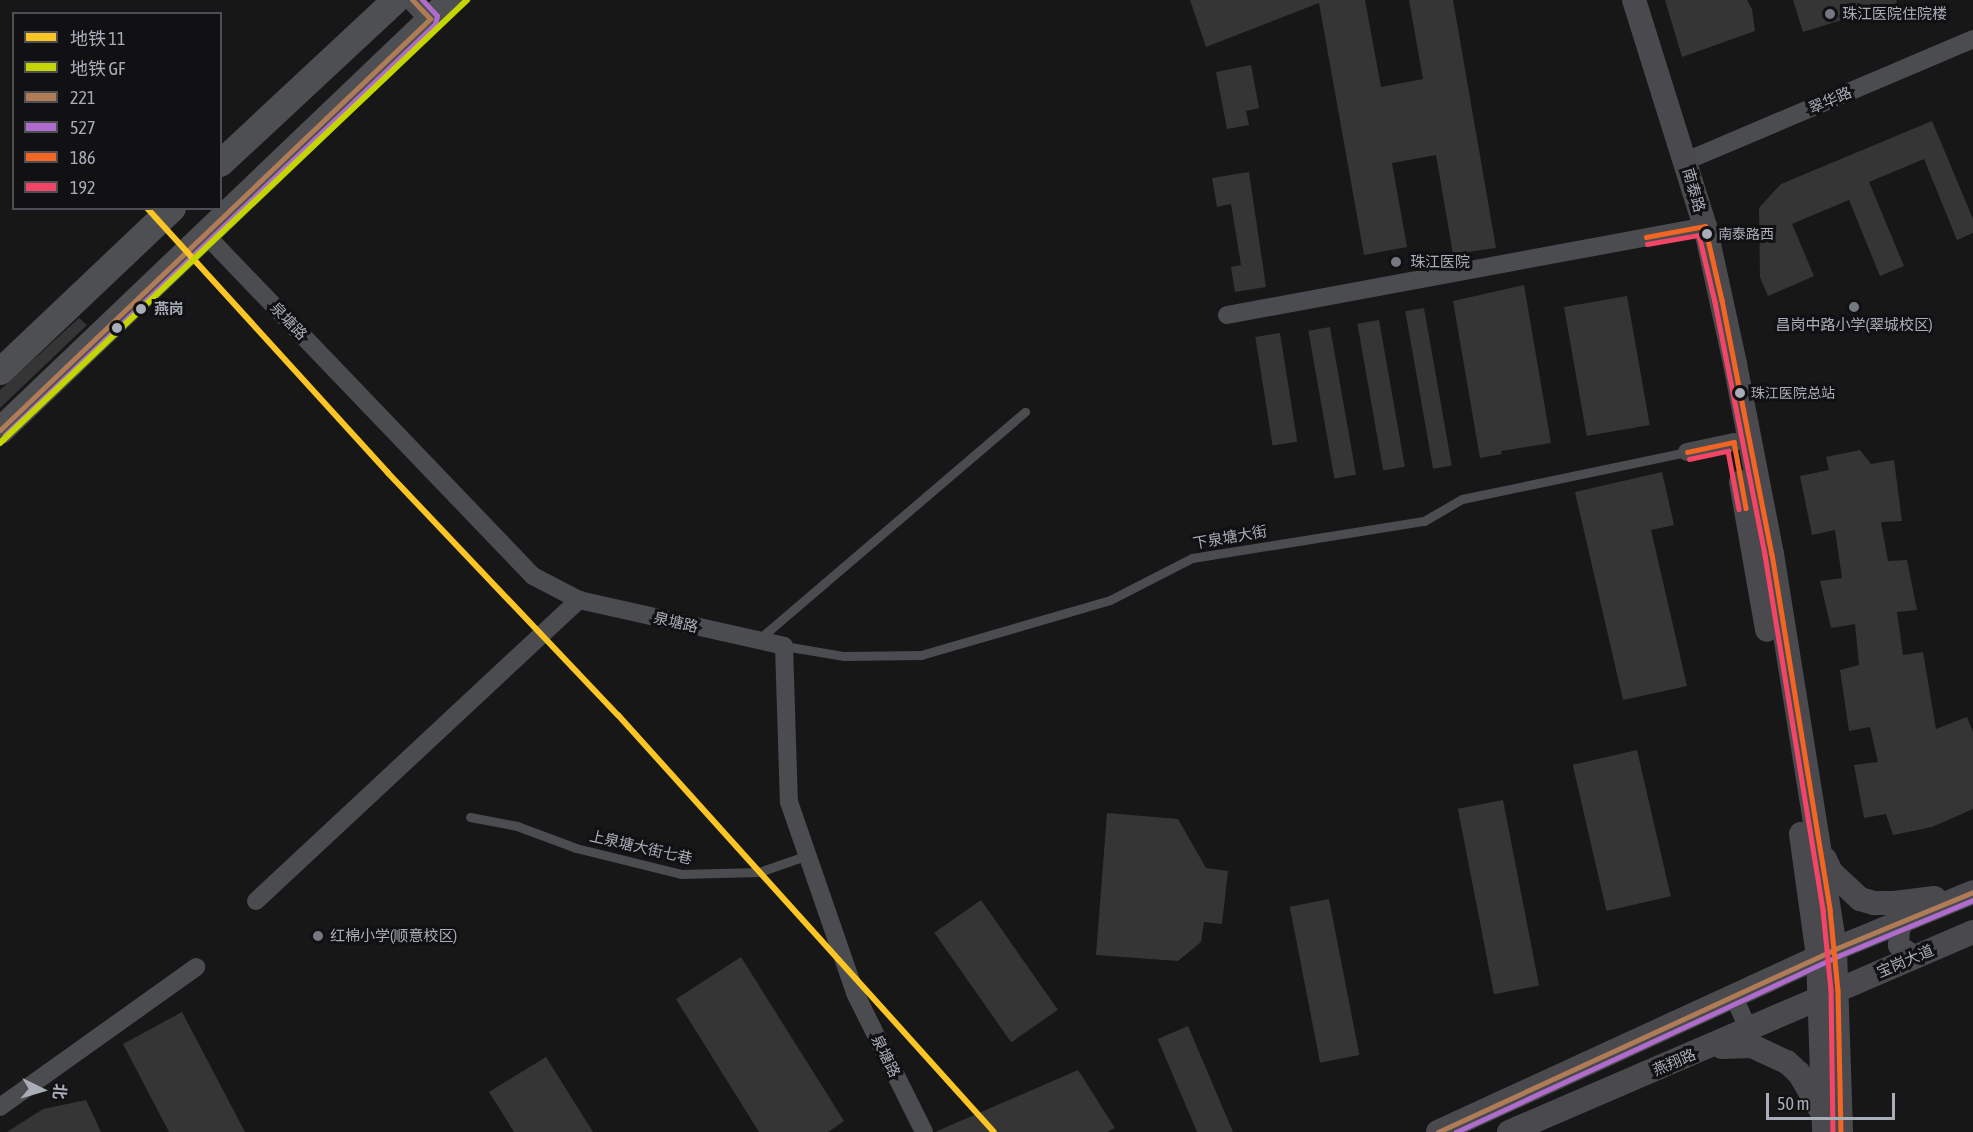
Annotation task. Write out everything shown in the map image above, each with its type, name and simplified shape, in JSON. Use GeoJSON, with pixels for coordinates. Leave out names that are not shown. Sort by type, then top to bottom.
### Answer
{"type":"FeatureCollection","features":[{"type":"Feature","properties":{"kind":"main road"},"geometry":{"type":"LineString","coordinates":[[222,161],[395,0]]}},
{"type":"Feature","properties":{"kind":"main road"},"geometry":{"type":"LineString","coordinates":[[0,430],[205,234],[421,10],[450,0]]}},
{"type":"Feature","properties":{"kind":"main road","name":"南泰路"},"geometry":{"type":"LineString","coordinates":[[1620,0],[1698,228],[1731,342],[1769,542],[1820,850],[1828,994],[1823,1123]]}},
{"type":"Feature","properties":{"kind":"main road","name":"南泰路"},"geometry":{"type":"LineString","coordinates":[[1634,0],[1686,160],[1783,723],[1827,953]]}},
{"type":"Feature","properties":{"kind":"main road"},"geometry":{"type":"LineString","coordinates":[[0,371],[170,210]]}},
{"type":"Feature","properties":{"kind":"main road"},"geometry":{"type":"LineString","coordinates":[[1820,850],[1831,872],[1860,899],[1874,903],[1970,893]]}},
{"type":"Feature","properties":{"kind":"main road"},"geometry":{"type":"LineString","coordinates":[[1438,1132],[1827,953],[1970,893]]}},
{"type":"Feature","properties":{"kind":"main road","name":"宝岗大道"},"geometry":{"type":"LineString","coordinates":[[1828,994],[1973,932]]}},
{"type":"Feature","properties":{"kind":"main road","name":"南泰路"},"geometry":{"type":"LineString","coordinates":[[1828,994],[1841,1132]]}},
{"type":"Feature","properties":{"kind":"main road","name":"燕翔路"},"geometry":{"type":"LineString","coordinates":[[1509,1132],[1704,1050],[1828,994]]}},
{"type":"Feature","properties":{"kind":"main road"},"geometry":{"type":"LineString","coordinates":[[1704,1050],[1752,1046],[1770,1053],[1799,1073],[1823,1123]]}},
{"type":"Feature","properties":{"kind":"street","name":"翠华路"},"geometry":{"type":"LineString","coordinates":[[1686,160],[1973,39]]}},
{"type":"Feature","properties":{"kind":"street"},"geometry":{"type":"LineString","coordinates":[[1227,315],[1698,228]]}},
{"type":"Feature","properties":{"kind":"street","name":"泉塘路"},"geometry":{"type":"LineString","coordinates":[[205,234],[533,576],[579,600],[784,646],[789,802],[855,993],[924,1132]]}},
{"type":"Feature","properties":{"kind":"street"},"geometry":{"type":"LineString","coordinates":[[1687,452],[1734,442]]}},
{"type":"Feature","properties":{"kind":"street"},"geometry":{"type":"LineString","coordinates":[[256,901],[579,600]]}},
{"type":"Feature","properties":{"kind":"street"},"geometry":{"type":"LineString","coordinates":[[1903,920],[1899,930],[1898,945],[1915,956]]}},
{"type":"Feature","properties":{"kind":"street"},"geometry":{"type":"LineString","coordinates":[[0,1107],[196,968]]}},
{"type":"Feature","properties":{"kind":"street"},"geometry":{"type":"LineString","coordinates":[[1734,997],[1749,1030]]}},
{"type":"Feature","properties":{"kind":"lane"},"geometry":{"type":"LineString","coordinates":[[759,639],[1025,412]]}},
{"type":"Feature","properties":{"kind":"lane","name":"下泉塘大街"},"geometry":{"type":"LineString","coordinates":[[784,646],[844,656],[921,655],[1110,600],[1192,558],[1424,521],[1462,499],[1687,452]]}},
{"type":"Feature","properties":{"kind":"lane","name":"上泉塘大街七巷"},"geometry":{"type":"LineString","coordinates":[[470,817],[517,826],[576,848],[681,874],[759,872],[808,855]]}},
{"type":"Feature","properties":{"kind":"building"},"geometry":{"type":"Polygon","coordinates":[[[1190,0],[1365,0],[1381,87],[1423,79],[1409,0],[1453,0],[1496,248],[1453,254],[1436,155],[1392,163],[1407,247],[1364,255],[1319,3],[1206,47],[1190,0]]]}},
{"type":"Feature","properties":{"kind":"building"},"geometry":{"type":"Polygon","coordinates":[[[1665,0],[1747,0],[1752,9],[1755,31],[1682,57],[1665,0]]]}},
{"type":"Feature","properties":{"kind":"building","name":"珠江医院住院楼"},"geometry":{"type":"Polygon","coordinates":[[[1793,0],[1896,0],[1897,3],[1803,32],[1793,0]]]}},
{"type":"Feature","properties":{"kind":"building"},"geometry":{"type":"Polygon","coordinates":[[[1251,65],[1259,108],[1246,111],[1249,125],[1227,129],[1216,72],[1251,65]]]}},
{"type":"Feature","properties":{"kind":"building"},"geometry":{"type":"Polygon","coordinates":[[[1932,121],[1973,219],[1973,233],[1957,240],[1924,159],[1869,182],[1904,266],[1880,276],[1849,200],[1792,224],[1814,276],[1768,296],[1760,277],[1759,208],[1781,184],[1932,121]]]}},
{"type":"Feature","properties":{"kind":"building"},"geometry":{"type":"Polygon","coordinates":[[[1249,172],[1266,287],[1235,292],[1231,267],[1241,265],[1231,204],[1217,207],[1212,178],[1249,172]]]}},
{"type":"Feature","properties":{"kind":"building"},"geometry":{"type":"Polygon","coordinates":[[[1524,285],[1551,443],[1501,451],[1502,454],[1480,458],[1453,301],[1524,285]]]}},
{"type":"Feature","properties":{"kind":"building"},"geometry":{"type":"Polygon","coordinates":[[[1627,296],[1650,425],[1587,436],[1564,307],[1627,296]]]}},
{"type":"Feature","properties":{"kind":"building"},"geometry":{"type":"Polygon","coordinates":[[[1424,308],[1452,466],[1433,469],[1405,311],[1424,308]]]}},
{"type":"Feature","properties":{"kind":"building"},"geometry":{"type":"Polygon","coordinates":[[[79,318],[87,325],[0,408],[0,390],[79,318]]]}},
{"type":"Feature","properties":{"kind":"building"},"geometry":{"type":"Polygon","coordinates":[[[1379,320],[1405,467],[1383,471],[1357,324],[1379,320]]]}},
{"type":"Feature","properties":{"kind":"building"},"geometry":{"type":"Polygon","coordinates":[[[1330,327],[1356,475],[1334,479],[1308,331],[1330,327]]]}},
{"type":"Feature","properties":{"kind":"building"},"geometry":{"type":"Polygon","coordinates":[[[1280,333],[1297,442],[1273,446],[1255,337],[1280,333]]]}},
{"type":"Feature","properties":{"kind":"building"},"geometry":{"type":"Polygon","coordinates":[[[1860,450],[1871,464],[1894,460],[1902,521],[1881,522],[1888,561],[1907,560],[1917,610],[1897,612],[1903,655],[1923,652],[1936,729],[1967,717],[1973,732],[1973,809],[1932,827],[1893,835],[1886,814],[1864,818],[1854,765],[1878,762],[1870,727],[1849,731],[1840,670],[1859,665],[1855,624],[1831,628],[1820,581],[1842,578],[1835,530],[1812,535],[1800,476],[1829,470],[1826,457],[1860,450]]]}},
{"type":"Feature","properties":{"kind":"building"},"geometry":{"type":"Polygon","coordinates":[[[1662,472],[1674,525],[1651,530],[1687,686],[1623,700],[1575,492],[1662,472]]]}},
{"type":"Feature","properties":{"kind":"building"},"geometry":{"type":"Polygon","coordinates":[[[1637,750],[1671,896],[1606,911],[1573,765],[1637,750]]]}},
{"type":"Feature","properties":{"kind":"building"},"geometry":{"type":"Polygon","coordinates":[[[1503,800],[1539,986],[1494,994],[1458,809],[1503,800]]]}},
{"type":"Feature","properties":{"kind":"building"},"geometry":{"type":"Polygon","coordinates":[[[1107,813],[1178,819],[1206,868],[1228,871],[1222,924],[1204,922],[1201,942],[1178,961],[1096,955],[1107,813]]]}},
{"type":"Feature","properties":{"kind":"building"},"geometry":{"type":"Polygon","coordinates":[[[1329,899],[1359,1055],[1320,1063],[1290,907],[1329,899]]]}},
{"type":"Feature","properties":{"kind":"building"},"geometry":{"type":"Polygon","coordinates":[[[981,900],[1058,1010],[1011,1042],[934,933],[981,900]]]}},
{"type":"Feature","properties":{"kind":"building"},"geometry":{"type":"Polygon","coordinates":[[[741,957],[844,1121],[828,1132],[759,1132],[676,999],[741,957]]]}},
{"type":"Feature","properties":{"kind":"building"},"geometry":{"type":"Polygon","coordinates":[[[182,1012],[245,1132],[169,1132],[123,1044],[182,1012]]]}},
{"type":"Feature","properties":{"kind":"building"},"geometry":{"type":"Polygon","coordinates":[[[1188,1026],[1233,1132],[1197,1132],[1158,1039],[1188,1026]]]}},
{"type":"Feature","properties":{"kind":"building"},"geometry":{"type":"Polygon","coordinates":[[[546,1057],[593,1132],[514,1132],[489,1092],[546,1057]]]}},
{"type":"Feature","properties":{"kind":"building"},"geometry":{"type":"Polygon","coordinates":[[[1078,1070],[1115,1128],[1107,1132],[935,1132],[1078,1070]]]}},
{"type":"Feature","properties":{"kind":"building"},"geometry":{"type":"Polygon","coordinates":[[[86,1100],[101,1132],[7,1132],[43,1109],[86,1100]]]}},
{"type":"Feature","properties":{"kind":"metro line","name":"GF"},"geometry":{"type":"LineString","coordinates":[[0,443],[467,0]]}},
{"type":"Feature","properties":{"kind":"metro line","name":"11"},"geometry":{"type":"LineString","coordinates":[[149,210],[388,473],[618,715],[994,1132]]}},
{"type":"Feature","properties":{"kind":"transit line","name":"221"},"geometry":{"type":"LineString","coordinates":[[0,430],[430,19],[412,0]]}},
{"type":"Feature","properties":{"kind":"transit line","name":"527"},"geometry":{"type":"LineString","coordinates":[[5,435],[435,24],[437,16],[422,0]]}},
{"type":"Feature","properties":{"kind":"transit line","name":"186"},"geometry":{"type":"LineString","coordinates":[[1646,237],[1705,226],[1722,300],[1772,554],[1830,909],[1838,990],[1841,1132]]}},
{"type":"Feature","properties":{"kind":"transit line","name":"192"},"geometry":{"type":"LineString","coordinates":[[1647,244],[1699,235],[1715,302],[1765,555],[1823,910],[1831,990],[1833,1132]]}},
{"type":"Feature","properties":{"kind":"transit line","name":"186"},"geometry":{"type":"LineString","coordinates":[[1687,452],[1734,442],[1746,508]]}},
{"type":"Feature","properties":{"kind":"transit line","name":"192"},"geometry":{"type":"LineString","coordinates":[[1689,459],[1728,451],[1739,509]]}},
{"type":"Feature","properties":{"kind":"transit line","name":"221"},"geometry":{"type":"LineString","coordinates":[[1438,1132],[1835,949],[1973,892]]}},
{"type":"Feature","properties":{"kind":"transit line","name":"527"},"geometry":{"type":"LineString","coordinates":[[1456,1132],[1838,956],[1973,900]]}},
{"type":"Feature","properties":{"kind":"place","name":"珠江医院住院楼"},"geometry":{"type":"Point","coordinates":[1830,14]}},
{"type":"Feature","properties":{"kind":"place","name":"南泰路西"},"geometry":{"type":"Point","coordinates":[1707,234]}},
{"type":"Feature","properties":{"kind":"place","name":"珠江医院"},"geometry":{"type":"Point","coordinates":[1396,262]}},
{"type":"Feature","properties":{"kind":"place","name":"昌岗中路小学(翠城校区)"},"geometry":{"type":"Point","coordinates":[1854,307]}},
{"type":"Feature","properties":{"kind":"place","name":"燕岗"},"geometry":{"type":"Point","coordinates":[141,309]}},
{"type":"Feature","properties":{"kind":"place","name":"珠江医院总站"},"geometry":{"type":"Point","coordinates":[1740,393]}},
{"type":"Feature","properties":{"kind":"place","name":"红棉小学(顺意校区)"},"geometry":{"type":"Point","coordinates":[318,936]}}]}
